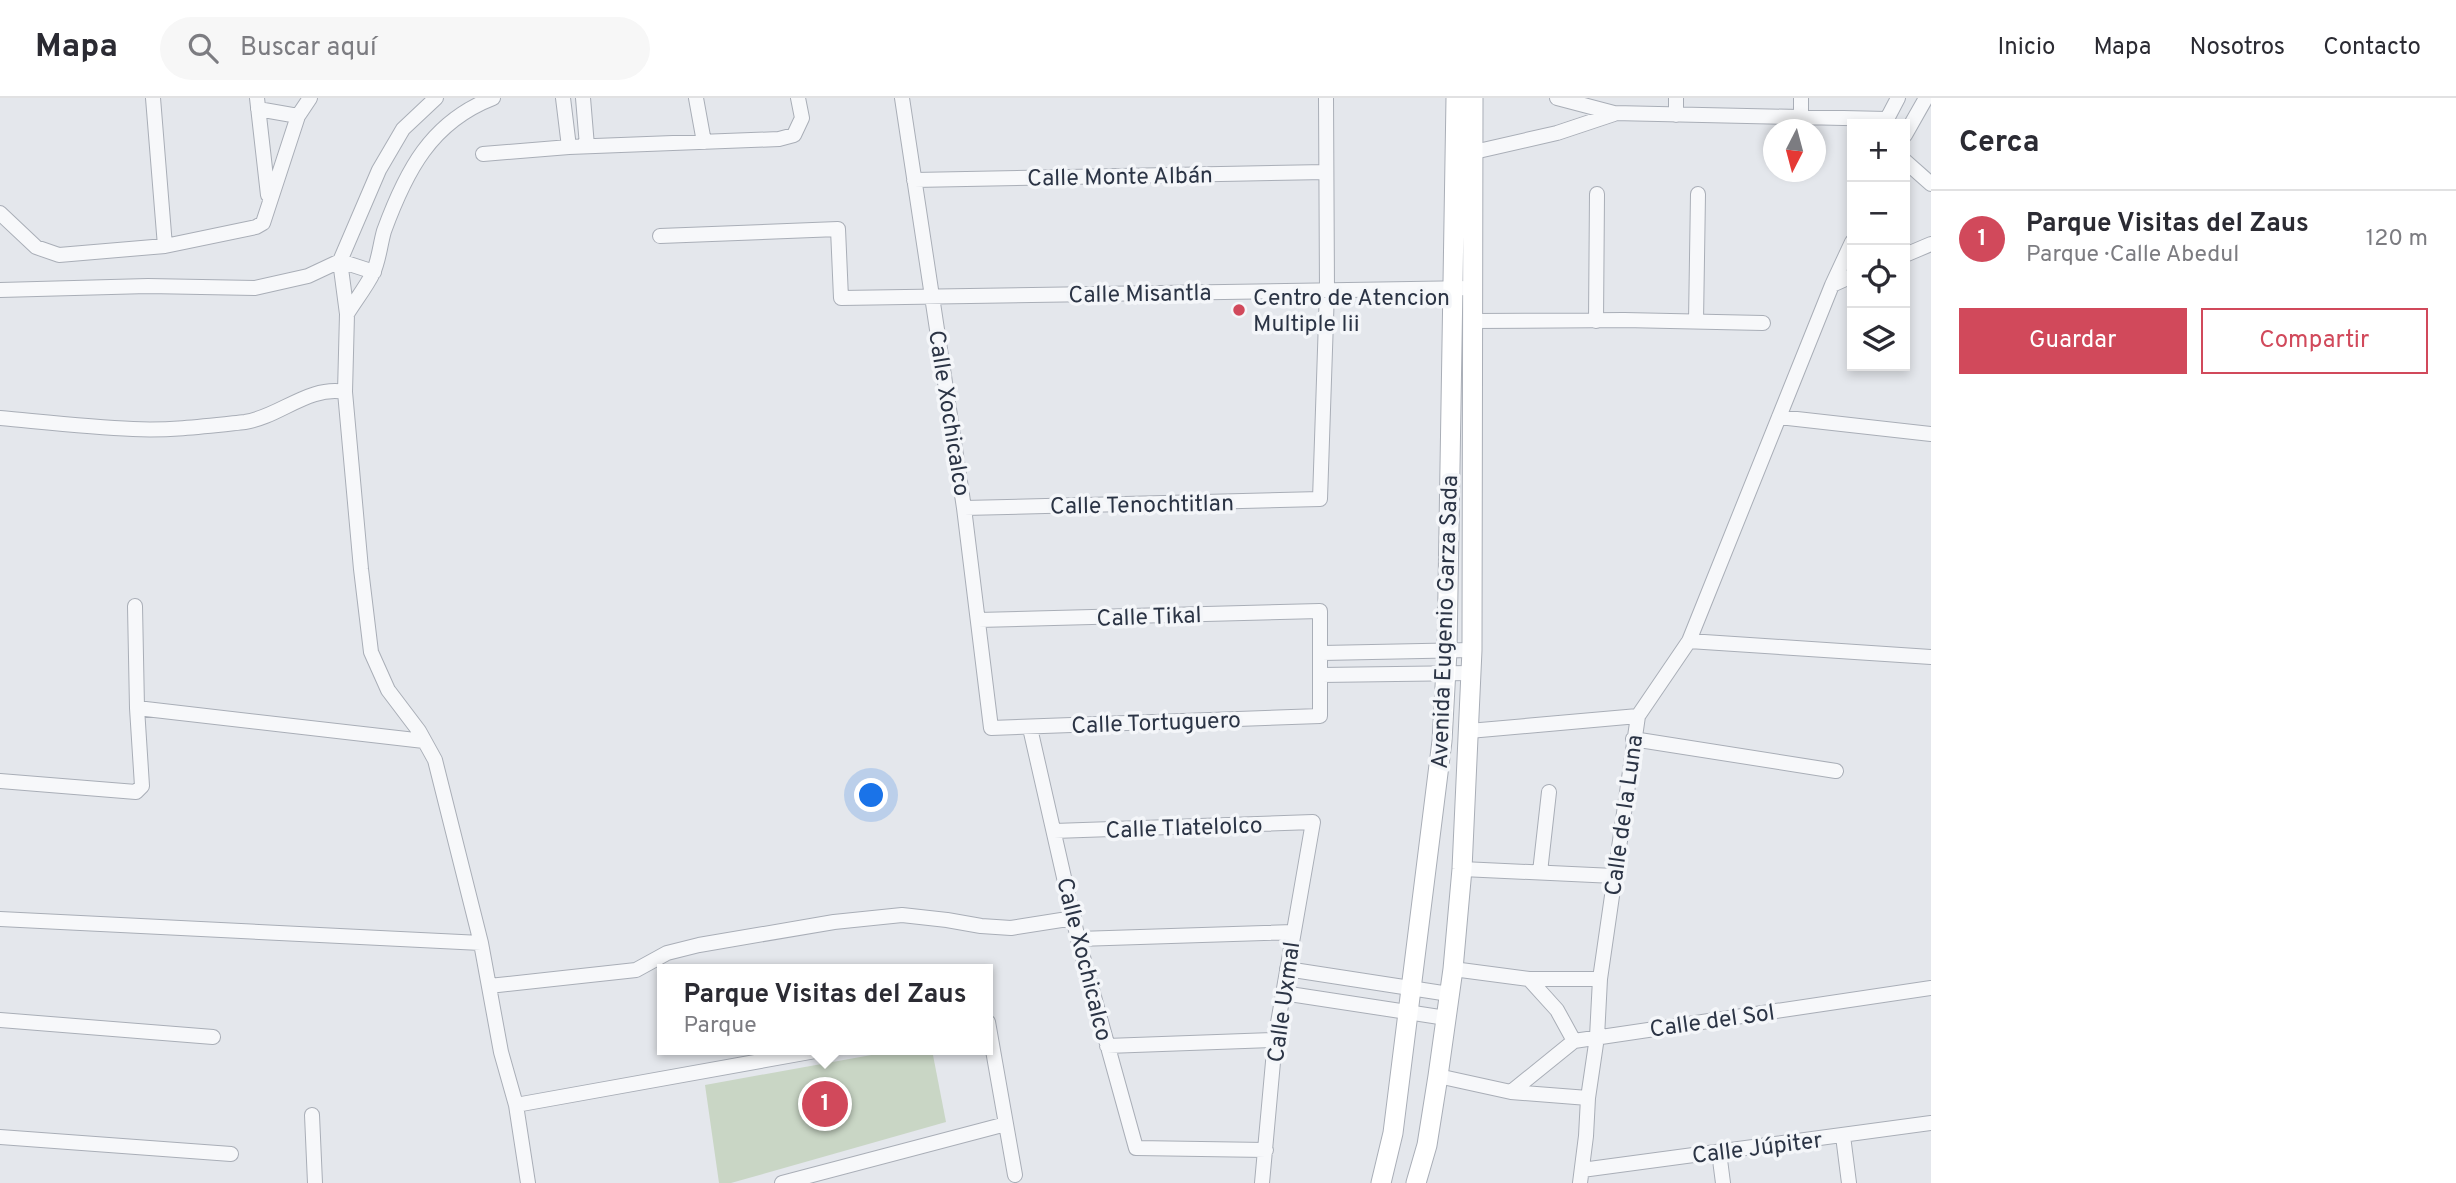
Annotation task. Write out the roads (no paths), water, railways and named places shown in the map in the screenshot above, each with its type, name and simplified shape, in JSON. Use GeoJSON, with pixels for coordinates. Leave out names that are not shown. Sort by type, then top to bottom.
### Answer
{"type":"FeatureCollection","features":[{"type":"Feature","properties":{"kind":"main road","name":"Avenida Eugenio Garza Sada"},"geometry":{"type":"LineString","coordinates":[[1381,1183],[1393,1133],[1443,741],[1447,651],[1456,98]]}},
{"type":"Feature","properties":{"kind":"main road","name":"Avenida Eugenio Garza Sada"},"geometry":{"type":"LineString","coordinates":[[1416,1183],[1427,1145],[1438,1076],[1453,969],[1462,869],[1472,650],[1473,98]]}},
{"type":"Feature","properties":{"kind":"street"},"geometry":{"type":"LineString","coordinates":[[153,98],[165,246]]}},
{"type":"Feature","properties":{"kind":"street"},"geometry":{"type":"LineString","coordinates":[[0,213],[36,247],[59,256],[165,246],[256,227],[262,222],[298,116],[310,98]]}},
{"type":"Feature","properties":{"kind":"street"},"geometry":{"type":"LineString","coordinates":[[436,98],[403,130],[385,160],[340,261],[347,314],[345,392],[371,652],[388,690],[435,760],[481,943],[501,1052],[516,1105],[528,1183]]}},
{"type":"Feature","properties":{"kind":"street"},"geometry":{"type":"LineString","coordinates":[[347,314],[374,272],[388,221],[424,148],[451,120],[493,98]]}},
{"type":"Feature","properties":{"kind":"street"},"geometry":{"type":"LineString","coordinates":[[563,98],[569,147]]}},
{"type":"Feature","properties":{"kind":"street"},"geometry":{"type":"LineString","coordinates":[[583,98],[587,146]]}},
{"type":"Feature","properties":{"kind":"street"},"geometry":{"type":"LineString","coordinates":[[696,98],[704,142]]}},
{"type":"Feature","properties":{"kind":"street"},"geometry":{"type":"LineString","coordinates":[[482,154],[587,146],[779,139],[794,135],[802,118],[798,98]]}},
{"type":"Feature","properties":{"kind":"street","name":"Calle Xochicalco"},"geometry":{"type":"LineString","coordinates":[[902,98],[964,508],[991,728]]}},
{"type":"Feature","properties":{"kind":"street"},"geometry":{"type":"LineString","coordinates":[[1326,98],[1327,289]]}},
{"type":"Feature","properties":{"kind":"street"},"geometry":{"type":"LineString","coordinates":[[1557,98],[1614,114],[1887,119],[1898,98]]}},
{"type":"Feature","properties":{"kind":"street"},"geometry":{"type":"LineString","coordinates":[[1676,98],[1676,115]]}},
{"type":"Feature","properties":{"kind":"street"},"geometry":{"type":"LineString","coordinates":[[1801,98],[1801,118]]}},
{"type":"Feature","properties":{"kind":"street"},"geometry":{"type":"LineString","coordinates":[[1910,126],[1926,98]]}},
{"type":"Feature","properties":{"kind":"street"},"geometry":{"type":"LineString","coordinates":[[269,200],[257,104],[298,116]]}},
{"type":"Feature","properties":{"kind":"street"},"geometry":{"type":"LineString","coordinates":[[1474,152],[1557,133],[1614,114]]}},
{"type":"Feature","properties":{"kind":"street"},"geometry":{"type":"LineString","coordinates":[[1910,165],[1931,184]]}},
{"type":"Feature","properties":{"kind":"street","name":"Calle Monte Albán"},"geometry":{"type":"LineString","coordinates":[[914,180],[1326,172]]}},
{"type":"Feature","properties":{"kind":"street"},"geometry":{"type":"LineString","coordinates":[[1596,321],[1597,194]]}},
{"type":"Feature","properties":{"kind":"street"},"geometry":{"type":"LineString","coordinates":[[1696,322],[1698,194]]}},
{"type":"Feature","properties":{"kind":"street","name":"Calle Misantla"},"geometry":{"type":"LineString","coordinates":[[660,236],[838,229],[841,298],[1474,288]]}},
{"type":"Feature","properties":{"kind":"street"},"geometry":{"type":"LineString","coordinates":[[1910,253],[1931,244]]}},
{"type":"Feature","properties":{"kind":"street","name":"Calle de la Luna"},"geometry":{"type":"LineString","coordinates":[[1581,1176],[1597,1037],[1600,979],[1638,716],[1689,641],[1832,285],[1851,245]]}},
{"type":"Feature","properties":{"kind":"street"},"geometry":{"type":"LineString","coordinates":[[0,290],[148,286],[255,288],[308,276],[340,261],[374,272]]}},
{"type":"Feature","properties":{"kind":"street"},"geometry":{"type":"LineString","coordinates":[[1832,285],[1847,278]]}},
{"type":"Feature","properties":{"kind":"street","name":"Calle Tenochtitlan"},"geometry":{"type":"LineString","coordinates":[[964,508],[1320,499],[1327,289]]}},
{"type":"Feature","properties":{"kind":"street"},"geometry":{"type":"LineString","coordinates":[[1474,321],[1763,323]]}},
{"type":"Feature","properties":{"kind":"street"},"geometry":{"type":"LineString","coordinates":[[0,418],[162,429],[248,421],[311,395],[336,390],[345,392]]}},
{"type":"Feature","properties":{"kind":"street"},"geometry":{"type":"LineString","coordinates":[[1779,417],[1931,434]]}},
{"type":"Feature","properties":{"kind":"street"},"geometry":{"type":"LineString","coordinates":[[0,782],[136,792],[142,786],[136,708],[135,606]]}},
{"type":"Feature","properties":{"kind":"street","name":"Calle Tikal"},"geometry":{"type":"LineString","coordinates":[[978,620],[1320,611],[1322,653]]}},
{"type":"Feature","properties":{"kind":"street"},"geometry":{"type":"LineString","coordinates":[[1689,641],[1931,657]]}},
{"type":"Feature","properties":{"kind":"street"},"geometry":{"type":"LineString","coordinates":[[1471,673],[1321,675],[1322,653],[1472,650]]}},
{"type":"Feature","properties":{"kind":"street","name":"Calle Tortuguero"},"geometry":{"type":"LineString","coordinates":[[991,728],[1320,716],[1321,675]]}},
{"type":"Feature","properties":{"kind":"street"},"geometry":{"type":"LineString","coordinates":[[136,708],[424,741]]}},
{"type":"Feature","properties":{"kind":"street"},"geometry":{"type":"LineString","coordinates":[[1469,731],[1638,716]]}},
{"type":"Feature","properties":{"kind":"street","name":"Calle Xochicalco"},"geometry":{"type":"LineString","coordinates":[[1030,728],[1079,939],[1136,1148],[1266,1150]]}},
{"type":"Feature","properties":{"kind":"street"},"geometry":{"type":"LineString","coordinates":[[1633,739],[1836,771]]}},
{"type":"Feature","properties":{"kind":"street"},"geometry":{"type":"LineString","coordinates":[[1540,872],[1549,792]]}},
{"type":"Feature","properties":{"kind":"street","name":"Calle Tlatelolco"},"geometry":{"type":"LineString","coordinates":[[1054,831],[1313,822]]}},
{"type":"Feature","properties":{"kind":"street","name":"Calle Uxmal"},"geometry":{"type":"LineString","coordinates":[[1262,1183],[1275,1040],[1313,822]]}},
{"type":"Feature","properties":{"kind":"street"},"geometry":{"type":"LineString","coordinates":[[1462,869],[1614,876]]}},
{"type":"Feature","properties":{"kind":"street"},"geometry":{"type":"LineString","coordinates":[[489,985],[636,970],[667,953],[699,945],[834,922],[902,915],[1011,928],[1074,918]]}},
{"type":"Feature","properties":{"kind":"street"},"geometry":{"type":"LineString","coordinates":[[0,919],[481,943]]}},
{"type":"Feature","properties":{"kind":"street"},"geometry":{"type":"LineString","coordinates":[[1079,939],[1293,932]]}},
{"type":"Feature","properties":{"kind":"street"},"geometry":{"type":"LineString","coordinates":[[1287,969],[1449,994]]}},
{"type":"Feature","properties":{"kind":"street"},"geometry":{"type":"LineString","coordinates":[[1453,969],[1529,979],[1600,979]]}},
{"type":"Feature","properties":{"kind":"street"},"geometry":{"type":"LineString","coordinates":[[1529,979],[1557,1010],[1574,1041]]}},
{"type":"Feature","properties":{"kind":"street","name":"Calle del Sol"},"geometry":{"type":"LineString","coordinates":[[1511,1092],[1574,1041],[1931,988]]}},
{"type":"Feature","properties":{"kind":"street"},"geometry":{"type":"LineString","coordinates":[[1283,993],[1446,1018]]}},
{"type":"Feature","properties":{"kind":"street"},"geometry":{"type":"LineString","coordinates":[[0,1020],[213,1037]]}},
{"type":"Feature","properties":{"kind":"street"},"geometry":{"type":"LineString","coordinates":[[1107,1046],[1275,1040]]}},
{"type":"Feature","properties":{"kind":"street"},"geometry":{"type":"LineString","coordinates":[[993,1050],[1015,1175]]}},
{"type":"Feature","properties":{"kind":"street"},"geometry":{"type":"LineString","coordinates":[[516,1105],[793,1055]]}},
{"type":"Feature","properties":{"kind":"street"},"geometry":{"type":"LineString","coordinates":[[1438,1076],[1511,1092],[1588,1098]]}},
{"type":"Feature","properties":{"kind":"street"},"geometry":{"type":"LineString","coordinates":[[312,1115],[315,1183]]}},
{"type":"Feature","properties":{"kind":"street","name":"Calle Júpiter"},"geometry":{"type":"LineString","coordinates":[[1581,1176],[1719,1152],[1931,1123]]}},
{"type":"Feature","properties":{"kind":"street"},"geometry":{"type":"LineString","coordinates":[[782,1183],[1006,1124]]}},
{"type":"Feature","properties":{"kind":"street"},"geometry":{"type":"LineString","coordinates":[[1843,1136],[1849,1183]]}},
{"type":"Feature","properties":{"kind":"street"},"geometry":{"type":"LineString","coordinates":[[0,1137],[231,1154]]}},
{"type":"Feature","properties":{"kind":"street"},"geometry":{"type":"LineString","coordinates":[[1719,1152],[1723,1183]]}},
{"type":"Feature","properties":{"kind":"place","name":"Centro de Atencion Multiple Iii"},"geometry":{"type":"Point","coordinates":[1239,310]}},
{"type":"Feature","properties":{"kind":"place","name":"Parque Visitas del Zaus"},"geometry":{"type":"Point","coordinates":[825,1104]}}]}
